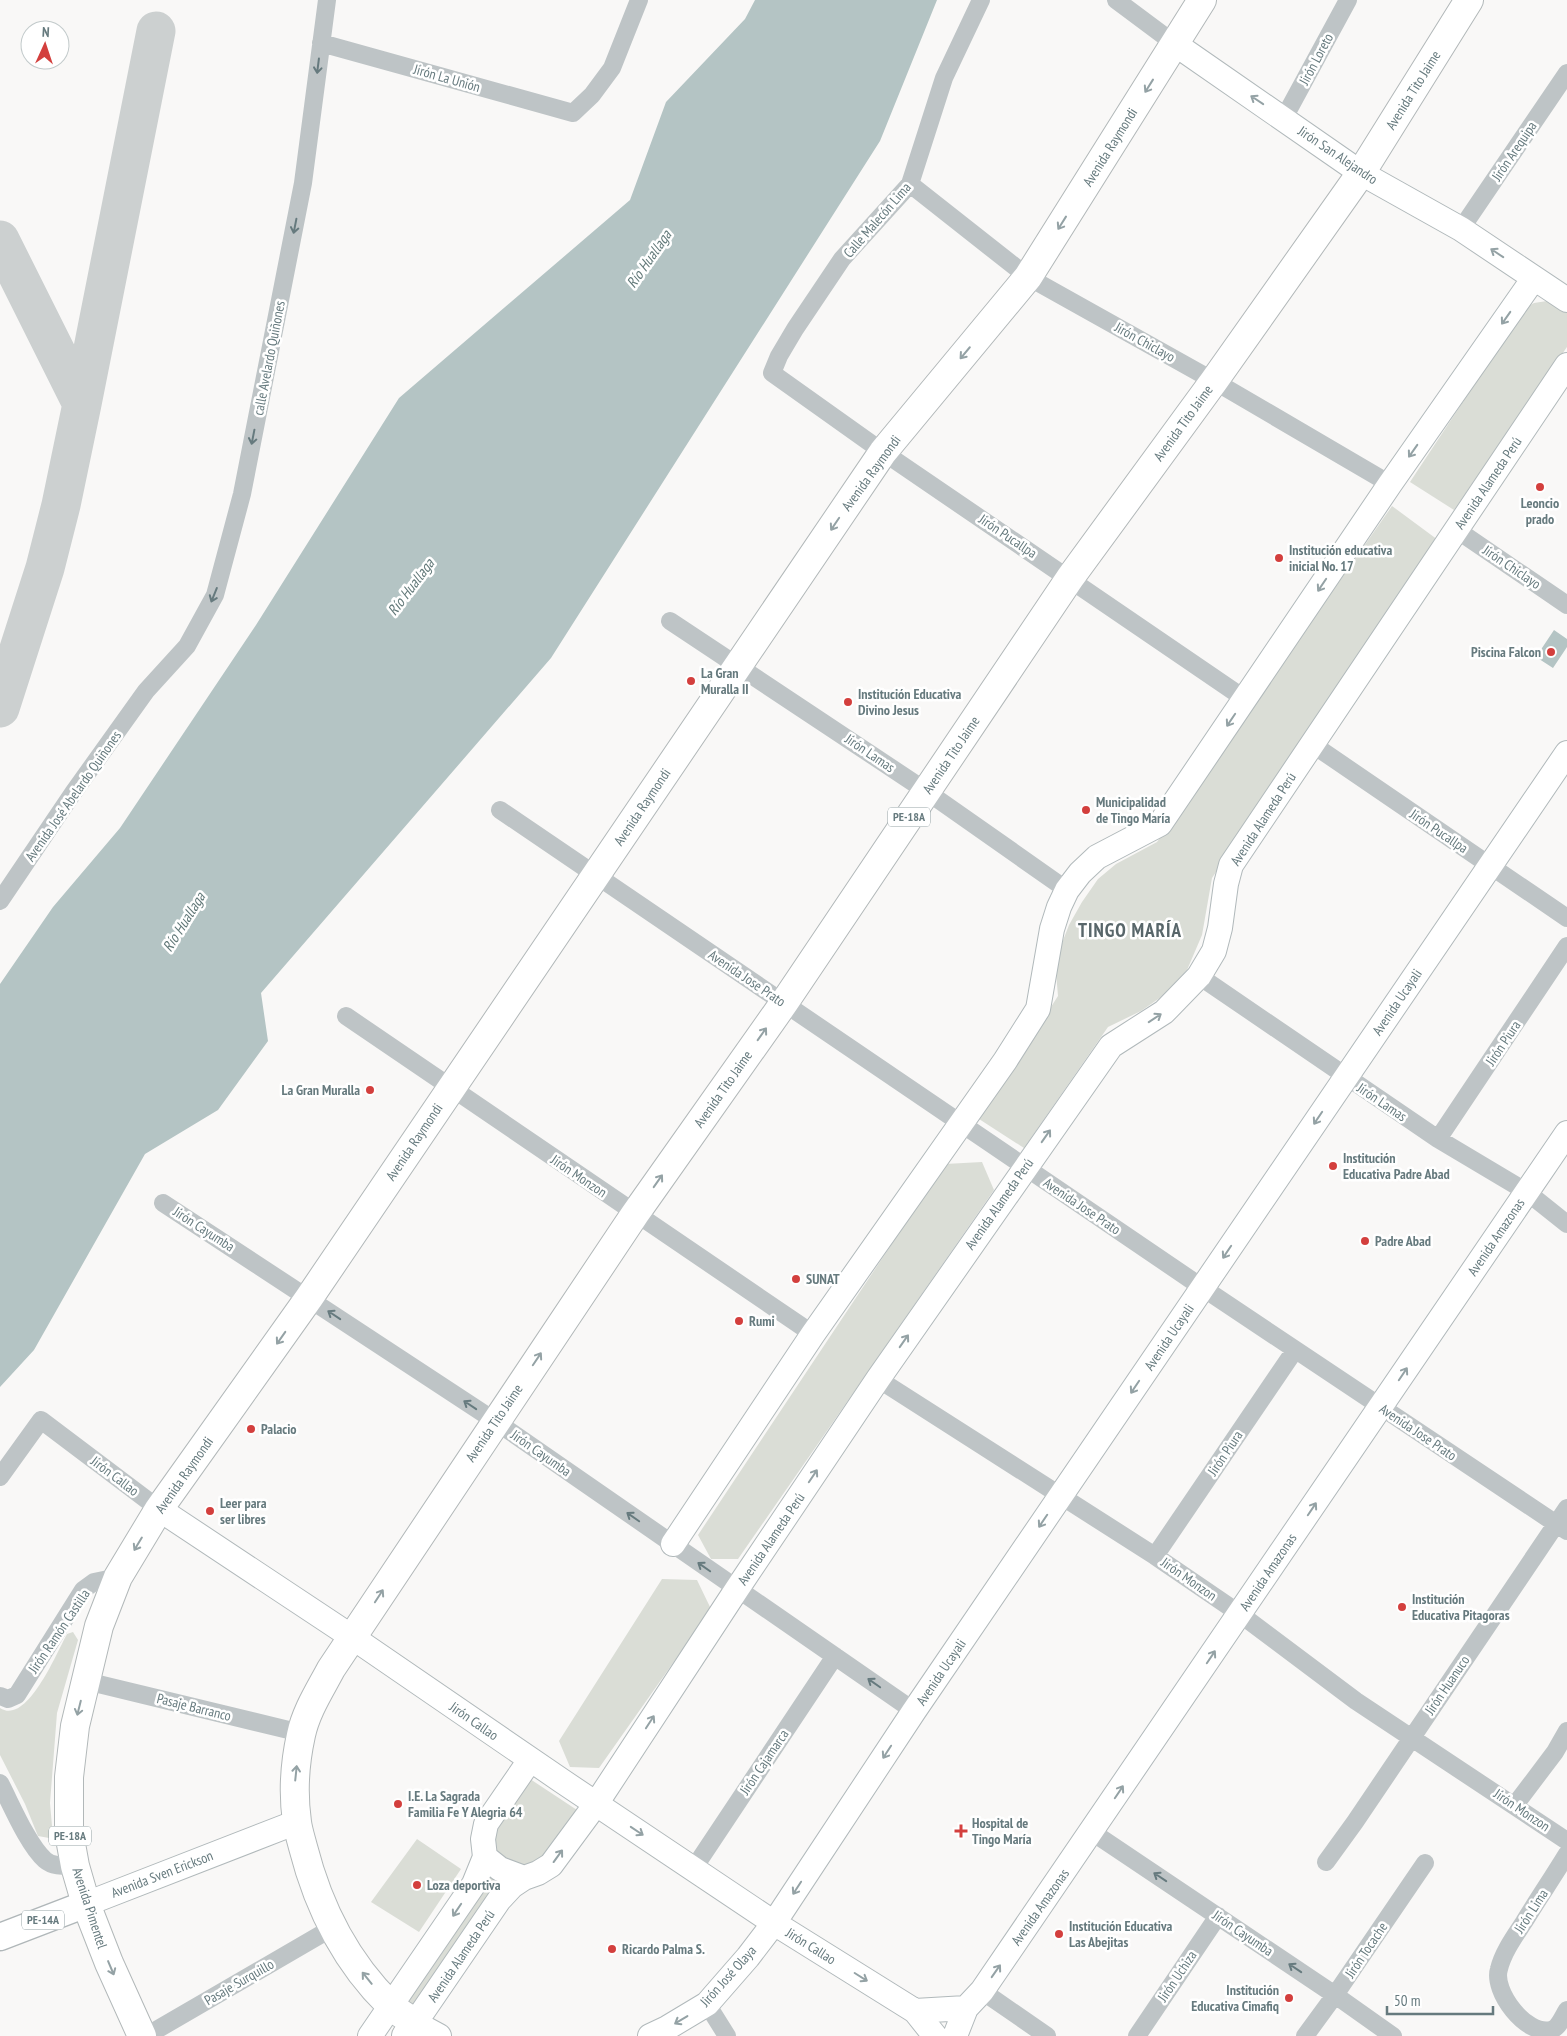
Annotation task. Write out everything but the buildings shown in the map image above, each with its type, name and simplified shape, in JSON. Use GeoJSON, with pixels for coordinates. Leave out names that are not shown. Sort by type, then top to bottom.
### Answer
{"type":"FeatureCollection","features":[{"type":"Feature","properties":{"kind":"highway","name":"Avenida Raymondi"},"geometry":{"type":"LineString","coordinates":[[99,1626],[118,1577],[159,1509],[309,1298],[883,452],[1028,277],[1202,0]]}},
{"type":"Feature","properties":{"kind":"highway","name":"Avenida Tito Jaime"},"geometry":{"type":"LineString","coordinates":[[352,1637],[635,1214],[784,1003],[1070,578],[1214,381],[1361,173],[1469,0]]}},
{"type":"Feature","properties":{"kind":"highway","name":"Avenida Pimentel"},"geometry":{"type":"LineString","coordinates":[[99,1626],[75,1726],[70,1777],[69,1833],[75,1866],[86,1904],[109,1963],[144,2036]]}},
{"type":"Feature","properties":{"kind":"highway","name":"PE-18A"},"geometry":{"type":"LineString","coordinates":[[352,1637],[327,1676],[312,1705],[301,1734],[295,1781],[296,1822],[319,1899],[332,1928],[364,1975],[410,2029]]}},
{"type":"Feature","properties":{"kind":"main road","name":"Avenida Sven Erickson"},"geometry":{"type":"LineString","coordinates":[[0,1936],[86,1904]]}},
{"type":"Feature","properties":{"kind":"street","name":"calle Avelardo Quiñones"},"geometry":{"type":"LineString","coordinates":[[146,691],[187,646],[214,595],[225,561],[242,494],[303,183],[327,0]]}},
{"type":"Feature","properties":{"kind":"street","name":"Jirón La Unión"},"geometry":{"type":"LineString","coordinates":[[321,43],[573,113],[592,95],[612,68],[639,0]]}},
{"type":"Feature","properties":{"kind":"street","name":"Calle Malecón Lima"},"geometry":{"type":"LineString","coordinates":[[772,373],[779,356],[795,329],[842,259],[910,184],[944,78],[981,0]]}},
{"type":"Feature","properties":{"kind":"street","name":"Jirón San Alejandro"},"geometry":{"type":"LineString","coordinates":[[1116,0],[1175,44],[1361,173],[1461,229],[1567,300]]}},
{"type":"Feature","properties":{"kind":"street","name":"Jirón Loreto"},"geometry":{"type":"LineString","coordinates":[[1284,118],[1348,0]]}},
{"type":"Feature","properties":{"kind":"street","name":"Jirón Arequipa"},"geometry":{"type":"LineString","coordinates":[[1461,229],[1567,73]]}},
{"type":"Feature","properties":{"kind":"street","name":"Jirón Chiclayo"},"geometry":{"type":"LineString","coordinates":[[910,184],[1028,277],[1214,381],[1390,484]]}},
{"type":"Feature","properties":{"kind":"street"},"geometry":{"type":"LineString","coordinates":[[673,1544],[812,1334],[1005,1061],[1038,1009],[1052,929],[1067,890],[1080,873],[1097,857],[1160,824],[1390,484],[1534,278]]}},
{"type":"Feature","properties":{"kind":"street","name":"Avenida Alameda Perú"},"geometry":{"type":"LineString","coordinates":[[410,2029],[499,1900],[512,1886],[551,1865],[596,1804],[878,1379],[1111,1046],[1164,1012],[1199,976],[1214,951],[1231,866],[1567,365]]}},
{"type":"Feature","properties":{"kind":"street","name":"Jirón Pucallpa"},"geometry":{"type":"LineString","coordinates":[[772,373],[883,452],[1245,699]]}},
{"type":"Feature","properties":{"kind":"street","name":"Jirón Chiclayo"},"geometry":{"type":"LineString","coordinates":[[1457,530],[1567,605]]}},
{"type":"Feature","properties":{"kind":"street","name":"Jirón Lamas"},"geometry":{"type":"LineString","coordinates":[[670,621],[926,791],[1067,890]]}},
{"type":"Feature","properties":{"kind":"street","name":"Avenida José Abelardo Quiñones"},"geometry":{"type":"LineString","coordinates":[[0,901],[73,793],[146,691]]}},
{"type":"Feature","properties":{"kind":"street","name":"Jirón Pucallpa"},"geometry":{"type":"LineString","coordinates":[[1312,744],[1567,918]]}},
{"type":"Feature","properties":{"kind":"street","name":"Avenida Ucayali"},"geometry":{"type":"LineString","coordinates":[[774,1923],[914,1711],[1567,753]]}},
{"type":"Feature","properties":{"kind":"street","name":"Avenida Jose Prato"},"geometry":{"type":"LineString","coordinates":[[500,810],[1203,1288],[1562,1527]]}},
{"type":"Feature","properties":{"kind":"street","name":"Jirón Piura"},"geometry":{"type":"LineString","coordinates":[[1438,1139],[1567,946]]}},
{"type":"Feature","properties":{"kind":"street","name":"Jirón Lamas"},"geometry":{"type":"LineString","coordinates":[[1199,976],[1438,1139],[1527,1192],[1567,1224]]}},
{"type":"Feature","properties":{"kind":"street","name":"Jirón Monzon"},"geometry":{"type":"LineString","coordinates":[[346,1016],[812,1334]]}},
{"type":"Feature","properties":{"kind":"street","name":"Avenida Amazonas"},"geometry":{"type":"LineString","coordinates":[[966,2008],[982,1991],[1092,1832],[1567,1133]]}},
{"type":"Feature","properties":{"kind":"street","name":"Jirón Cayumba"},"geometry":{"type":"LineString","coordinates":[[163,1203],[495,1421],[914,1711]]}},
{"type":"Feature","properties":{"kind":"street","name":"Jirón Piura"},"geometry":{"type":"LineString","coordinates":[[1155,1556],[1295,1350]]}},
{"type":"Feature","properties":{"kind":"street","name":"Jirón Monzon"},"geometry":{"type":"LineString","coordinates":[[878,1379],[1155,1556],[1240,1614],[1356,1701],[1567,1841]]}},
{"type":"Feature","properties":{"kind":"street","name":"Jirón Callao"},"geometry":{"type":"LineString","coordinates":[[0,1477],[41,1420],[159,1509],[352,1637],[530,1760],[774,1923],[915,2011],[935,2036]]}},
{"type":"Feature","properties":{"kind":"street","name":"Jirón Huanuco"},"geometry":{"type":"LineString","coordinates":[[1326,1862],[1411,1737],[1562,1527],[1567,1508]]}},
{"type":"Feature","properties":{"kind":"street","name":"Jirón Ramón Castilla"},"geometry":{"type":"LineString","coordinates":[[4,1697],[17,1695],[83,1590],[94,1582],[118,1577]]}},
{"type":"Feature","properties":{"kind":"street","name":"Jirón Cajamarca"},"geometry":{"type":"LineString","coordinates":[[694,1868],[835,1656]]}},
{"type":"Feature","properties":{"kind":"street","name":"Pasaje Barranco"},"geometry":{"type":"LineString","coordinates":[[86,1681],[301,1734]]}},
{"type":"Feature","properties":{"kind":"street"},"geometry":{"type":"LineString","coordinates":[[1514,1805],[1555,1752],[1567,1731]]}},
{"type":"Feature","properties":{"kind":"street"},"geometry":{"type":"LineString","coordinates":[[370,2036],[474,1884],[484,1857],[483,1839],[486,1824],[530,1760]]}},
{"type":"Feature","properties":{"kind":"street"},"geometry":{"type":"LineString","coordinates":[[0,1783],[32,1843],[46,1861],[56,1866],[75,1866]]}},
{"type":"Feature","properties":{"kind":"street","name":"Avenida Sven Erickson"},"geometry":{"type":"LineString","coordinates":[[86,1904],[296,1822]]}},
{"type":"Feature","properties":{"kind":"street","name":"Jirón Cayumba"},"geometry":{"type":"LineString","coordinates":[[1092,1832],[1394,2036]]}},
{"type":"Feature","properties":{"kind":"street","name":"Jirón Lima"},"geometry":{"type":"LineString","coordinates":[[1564,2015],[1550,2031],[1539,2030],[1520,2019],[1503,1996],[1498,1978],[1498,1969],[1510,1944],[1567,1854]]}},
{"type":"Feature","properties":{"kind":"street"},"geometry":{"type":"LineString","coordinates":[[484,1857],[500,1869],[524,1878]]}},
{"type":"Feature","properties":{"kind":"street","name":"Jirón Tocache"},"geometry":{"type":"LineString","coordinates":[[1304,2036],[1335,1995],[1425,1863]]}},
{"type":"Feature","properties":{"kind":"street","name":"Jirón Uchiza"},"geometry":{"type":"LineString","coordinates":[[1137,2036],[1218,1916]]}},
{"type":"Feature","properties":{"kind":"street","name":"Jirón José Olaya"},"geometry":{"type":"LineString","coordinates":[[650,2036],[707,2004],[748,1957],[774,1923]]}},
{"type":"Feature","properties":{"kind":"street","name":"Pasaje Surquillo"},"geometry":{"type":"LineString","coordinates":[[144,2036],[332,1928]]}},
{"type":"Feature","properties":{"kind":"street"},"geometry":{"type":"LineString","coordinates":[[982,1991],[1047,2036]]}},
{"type":"Feature","properties":{"kind":"street"},"geometry":{"type":"LineString","coordinates":[[707,2004],[727,2036]]}},
{"type":"Feature","properties":{"kind":"street"},"geometry":{"type":"LineString","coordinates":[[915,2011],[966,2008],[955,2036]]}},
{"type":"Feature","properties":{"kind":"street"},"geometry":{"type":"LineString","coordinates":[[410,2029],[439,2036]]}},
{"type":"Feature","properties":{"kind":"shaded area"},"geometry":{"type":"Polygon","coordinates":[[[1547,301],[1556,303],[1567,310],[1567,347],[1454,510],[1410,482],[1525,308],[1534,303],[1547,301]]]}},
{"type":"Feature","properties":{"kind":"shaded area"},"geometry":{"type":"Polygon","coordinates":[[[1392,506],[1438,540],[1212,878],[1202,935],[1187,970],[1164,995],[1141,1011],[1108,1027],[1024,1148],[979,1119],[1058,996],[1055,961],[1069,925],[1082,902],[1098,879],[1116,864],[1157,842],[1392,506]]]}},
{"type":"Feature","properties":{"kind":"shaded area"},"geometry":{"type":"Polygon","coordinates":[[[982,1162],[994,1190],[738,1559],[711,1559],[698,1535],[945,1164],[982,1162]]]}},
{"type":"Feature","properties":{"kind":"shaded area"},"geometry":{"type":"Polygon","coordinates":[[[662,1579],[697,1580],[711,1609],[599,1768],[570,1767],[559,1741],[662,1579]]]}},
{"type":"Feature","properties":{"kind":"shaded area"},"geometry":{"type":"Polygon","coordinates":[[[73,1632],[78,1640],[57,1713],[50,1803],[52,1826],[49,1838],[38,1836],[25,1804],[0,1755],[0,1708],[10,1711],[20,1707],[30,1697],[49,1670],[67,1634],[73,1632]]]}},
{"type":"Feature","properties":{"kind":"shaded area"},"geometry":{"type":"Polygon","coordinates":[[[527,1777],[577,1810],[542,1861],[527,1867],[501,1856],[494,1846],[494,1839],[495,1830],[527,1777]]]}},
{"type":"Feature","properties":{"kind":"shaded area","name":"Loza deportiva"},"geometry":{"type":"Polygon","coordinates":[[[417,1839],[461,1869],[419,1932],[371,1902],[417,1839]]]}},
{"type":"Feature","properties":{"kind":"shaded area"},"geometry":{"type":"Polygon","coordinates":[[[491,1874],[499,1880],[500,1887],[415,2006],[406,2000],[491,1874]]]}},
{"type":"Feature","properties":{"kind":"water","name":"Río Huallaga"},"geometry":{"type":"Polygon","coordinates":[[[755,0],[937,0],[880,141],[551,658],[261,993],[268,1041],[218,1110],[145,1154],[34,1350],[0,1387],[0,984],[53,907],[120,828],[256,625],[399,398],[630,200],[666,102],[745,19],[755,0]]]}},
{"type":"Feature","properties":{"kind":"water","name":"Piscina Falcon"},"geometry":{"type":"Polygon","coordinates":[[[1554,630],[1567,639],[1567,647],[1553,668],[1536,657],[1554,630]]]}},
{"type":"Feature","properties":{"kind":"taxiway"},"geometry":{"type":"LineString","coordinates":[[82,404],[156,31]]}},
{"type":"Feature","properties":{"kind":"taxiway"},"geometry":{"type":"LineString","coordinates":[[0,240],[82,404],[61,505],[45,568],[0,708]]}},
{"type":"Feature","properties":{"kind":"place","name":"Leoncio prado"},"geometry":{"type":"Point","coordinates":[1540,487]}},
{"type":"Feature","properties":{"kind":"place","name":"Institución educativa inicial No. 17"},"geometry":{"type":"Point","coordinates":[1279,558]}},
{"type":"Feature","properties":{"kind":"place","name":"Piscina Falcon"},"geometry":{"type":"Point","coordinates":[1551,652]}},
{"type":"Feature","properties":{"kind":"place","name":"La Gran Muralla II"},"geometry":{"type":"Point","coordinates":[691,681]}},
{"type":"Feature","properties":{"kind":"place","name":"Institución Educativa Divino Jesus"},"geometry":{"type":"Point","coordinates":[848,702]}},
{"type":"Feature","properties":{"kind":"place","name":"Municipalidad de Tingo María"},"geometry":{"type":"Point","coordinates":[1086,810]}},
{"type":"Feature","properties":{"kind":"place","name":"La Gran Muralla"},"geometry":{"type":"Point","coordinates":[370,1090]}},
{"type":"Feature","properties":{"kind":"place","name":"Institución Educativa Padre Abad"},"geometry":{"type":"Point","coordinates":[1333,1166]}},
{"type":"Feature","properties":{"kind":"place","name":"Padre Abad"},"geometry":{"type":"Point","coordinates":[1365,1241]}},
{"type":"Feature","properties":{"kind":"place","name":"SUNAT"},"geometry":{"type":"Point","coordinates":[796,1279]}},
{"type":"Feature","properties":{"kind":"place","name":"Rumi"},"geometry":{"type":"Point","coordinates":[739,1321]}},
{"type":"Feature","properties":{"kind":"place","name":"Palacio"},"geometry":{"type":"Point","coordinates":[251,1429]}},
{"type":"Feature","properties":{"kind":"place","name":"Leer para ser libres"},"geometry":{"type":"Point","coordinates":[210,1511]}},
{"type":"Feature","properties":{"kind":"place","name":"Institución Educativa Pitagoras"},"geometry":{"type":"Point","coordinates":[1402,1607]}},
{"type":"Feature","properties":{"kind":"place","name":"I.E. La Sagrada Familia Fe Y Alegria 64"},"geometry":{"type":"Point","coordinates":[398,1804]}},
{"type":"Feature","properties":{"kind":"place","name":"Hospital de Tingo María"},"geometry":{"type":"Point","coordinates":[961,1831]}},
{"type":"Feature","properties":{"kind":"place","name":"Loza deportiva"},"geometry":{"type":"Point","coordinates":[417,1885]}},
{"type":"Feature","properties":{"kind":"place","name":"Institución Educativa Las Abejitas"},"geometry":{"type":"Point","coordinates":[1059,1934]}},
{"type":"Feature","properties":{"kind":"place","name":"Ricardo Palma S."},"geometry":{"type":"Point","coordinates":[612,1949]}},
{"type":"Feature","properties":{"kind":"place","name":"Institución Educativa Cimafiq"},"geometry":{"type":"Point","coordinates":[1289,1998]}},
{"type":"Feature","properties":{"kind":"district","name":"TINGO MARÍA"},"geometry":{"type":"Point","coordinates":[1130,930]}}]}
